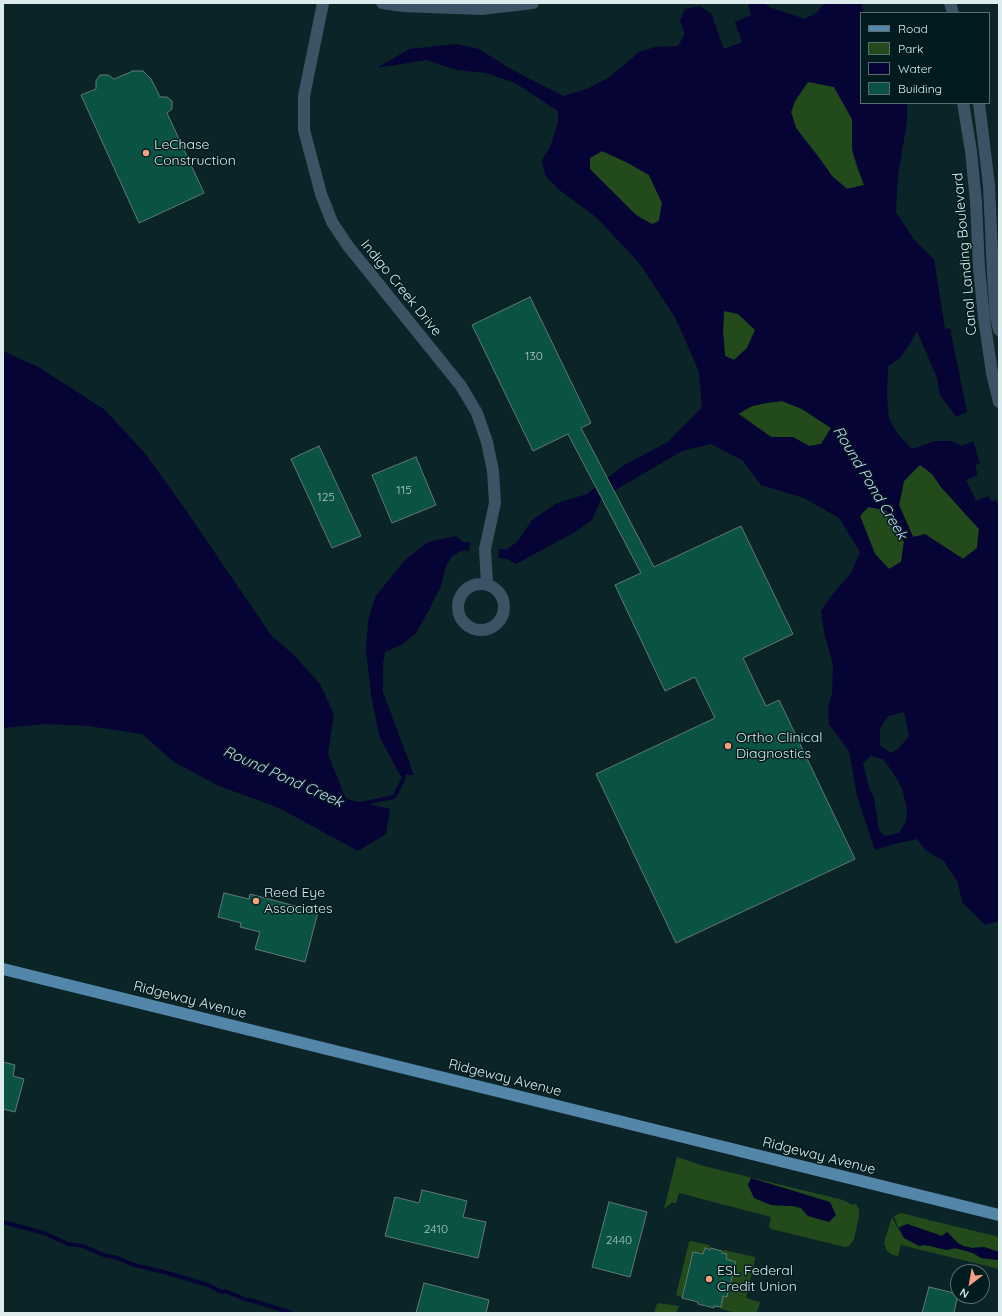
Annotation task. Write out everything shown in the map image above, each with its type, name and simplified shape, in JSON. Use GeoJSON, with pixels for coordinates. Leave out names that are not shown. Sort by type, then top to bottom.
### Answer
{"type":"FeatureCollection","features":[{"type":"Feature","properties":{"kind":"main road","name":"Ridgeway Avenue"},"geometry":{"type":"LineString","coordinates":[[3,969],[999,1215]]}},
{"type":"Feature","properties":{"kind":"street","name":"Indigo Creek Drive"},"geometry":{"type":"LineString","coordinates":[[323,3],[304,96],[304,130],[321,194],[332,222],[348,246],[461,386],[477,413],[488,442],[494,471],[495,503],[485,549],[487,584]]}},
{"type":"Feature","properties":{"kind":"street"},"geometry":{"type":"LineString","coordinates":[[382,3],[403,6],[481,9],[533,3]]}},
{"type":"Feature","properties":{"kind":"street","name":"Canal Landing Boulevard"},"geometry":{"type":"LineString","coordinates":[[963,104],[976,202],[979,268],[984,318],[992,373],[999,402]]}},
{"type":"Feature","properties":{"kind":"street","name":"Canal Landing Boulevard"},"geometry":{"type":"LineString","coordinates":[[979,104],[989,186],[993,275],[996,316],[999,330]]}},
{"type":"Feature","properties":{"kind":"green space"},"geometry":{"type":"Polygon","coordinates":[[[808,81],[834,87],[852,119],[852,149],[856,165],[864,185],[847,189],[832,176],[796,128],[791,112],[795,101],[808,81]]]}},
{"type":"Feature","properties":{"kind":"green space"},"geometry":{"type":"Polygon","coordinates":[[[602,151],[649,175],[662,203],[659,221],[652,225],[636,215],[589,169],[590,158],[602,151]]]}},
{"type":"Feature","properties":{"kind":"green space"},"geometry":{"type":"Polygon","coordinates":[[[724,311],[738,313],[755,330],[747,348],[734,360],[725,356],[723,332],[724,311]]]}},
{"type":"Feature","properties":{"kind":"green space"},"geometry":{"type":"Polygon","coordinates":[[[782,401],[802,409],[831,428],[821,444],[809,446],[793,437],[771,437],[738,413],[752,406],[782,401]]]}},
{"type":"Feature","properties":{"kind":"green space"},"geometry":{"type":"Polygon","coordinates":[[[920,464],[932,474],[941,487],[979,529],[977,548],[963,559],[939,543],[913,537],[899,505],[904,481],[920,464]]]}},
{"type":"Feature","properties":{"kind":"green space"},"geometry":{"type":"Polygon","coordinates":[[[868,507],[886,510],[904,542],[901,562],[889,569],[875,554],[860,516],[868,507]]]}},
{"type":"Feature","properties":{"kind":"green space"},"geometry":{"type":"Polygon","coordinates":[[[677,1157],[704,1166],[843,1200],[852,1205],[856,1204],[859,1210],[859,1217],[854,1239],[849,1246],[845,1247],[771,1229],[769,1226],[771,1217],[679,1193],[676,1203],[671,1203],[664,1209],[677,1157]],[[830,1202],[771,1205],[801,1208],[808,1216],[830,1202]]]}},
{"type":"Feature","properties":{"kind":"green space"},"geometry":{"type":"Polygon","coordinates":[[[901,1213],[999,1237],[999,1252],[984,1247],[972,1248],[963,1246],[947,1232],[942,1236],[907,1224],[898,1227],[894,1216],[901,1213]]]}},
{"type":"Feature","properties":{"kind":"green space"},"geometry":{"type":"Polygon","coordinates":[[[892,1217],[904,1238],[919,1245],[947,1250],[955,1248],[973,1253],[981,1258],[999,1260],[999,1269],[990,1267],[990,1264],[979,1264],[901,1245],[898,1256],[893,1255],[887,1251],[884,1243],[892,1217]]]}},
{"type":"Feature","properties":{"kind":"green space"},"geometry":{"type":"Polygon","coordinates":[[[691,1241],[709,1245],[711,1248],[710,1250],[705,1248],[703,1254],[693,1252],[682,1297],[676,1295],[689,1242],[691,1241]]]}},
{"type":"Feature","properties":{"kind":"green space"},"geometry":{"type":"Polygon","coordinates":[[[724,1250],[755,1257],[746,1298],[760,1302],[758,1310],[755,1313],[738,1313],[720,1309],[723,1296],[728,1297],[736,1262],[726,1259],[727,1254],[722,1253],[724,1250]]]}},
{"type":"Feature","properties":{"kind":"green space"},"geometry":{"type":"Polygon","coordinates":[[[658,1303],[679,1306],[676,1313],[654,1313],[658,1303]]]}},
{"type":"Feature","properties":{"kind":"water"},"geometry":{"type":"Polygon","coordinates":[[[751,3],[763,3],[772,8],[805,19],[817,12],[824,3],[861,3],[864,12],[860,12],[860,104],[907,104],[907,121],[898,176],[896,212],[915,241],[934,259],[945,329],[950,328],[967,412],[956,417],[940,395],[937,378],[917,331],[900,358],[888,366],[887,396],[889,419],[898,434],[912,449],[935,441],[951,441],[962,446],[973,441],[980,463],[975,465],[978,475],[966,480],[976,501],[988,496],[992,502],[996,500],[999,504],[999,921],[985,925],[962,902],[958,883],[944,861],[926,851],[917,839],[875,850],[857,796],[849,751],[829,724],[828,707],[832,694],[833,665],[824,632],[821,611],[832,595],[851,573],[860,552],[839,518],[804,498],[761,485],[742,460],[711,444],[674,453],[603,494],[592,520],[575,532],[516,564],[507,559],[498,558],[499,549],[507,549],[517,542],[532,520],[557,503],[587,494],[624,465],[668,442],[702,407],[699,372],[676,319],[640,264],[596,217],[558,189],[545,175],[542,160],[550,147],[558,123],[558,111],[515,83],[486,73],[457,70],[426,60],[377,68],[409,49],[456,44],[479,49],[509,68],[563,96],[587,89],[608,78],[639,52],[655,47],[678,46],[685,34],[680,21],[685,9],[699,6],[711,13],[724,49],[742,42],[735,22],[751,15],[748,5],[751,3]],[[808,82],[795,101],[791,112],[796,128],[832,176],[847,189],[864,185],[852,149],[852,119],[834,87],[808,82]],[[602,151],[590,158],[590,169],[636,215],[652,224],[659,221],[662,203],[649,175],[602,151]],[[724,311],[723,332],[725,356],[734,360],[747,348],[755,330],[738,314],[724,311]],[[782,401],[752,406],[738,414],[771,437],[793,437],[809,446],[821,444],[831,428],[802,409],[782,401]],[[920,465],[904,481],[899,505],[913,537],[925,534],[963,559],[977,548],[979,529],[941,487],[932,474],[920,465]],[[868,507],[860,516],[875,554],[889,569],[901,562],[904,542],[886,510],[868,507]],[[904,712],[888,716],[880,729],[880,745],[891,753],[899,748],[909,736],[904,712]],[[871,756],[863,763],[869,787],[874,798],[879,830],[886,836],[899,833],[906,822],[907,809],[902,788],[883,759],[871,756]]]}},
{"type":"Feature","properties":{"kind":"water"},"geometry":{"type":"Polygon","coordinates":[[[3,351],[40,368],[105,410],[144,452],[183,506],[271,635],[294,655],[320,684],[334,714],[328,754],[346,799],[390,809],[386,834],[358,851],[279,808],[219,786],[174,762],[142,734],[88,726],[45,724],[3,728],[3,351]]]}},
{"type":"Feature","properties":{"kind":"water"},"geometry":{"type":"Polygon","coordinates":[[[456,536],[463,542],[470,542],[469,551],[463,550],[452,556],[446,566],[441,586],[416,633],[403,644],[385,652],[383,664],[383,692],[414,775],[400,775],[380,738],[372,701],[366,650],[368,621],[375,597],[405,560],[428,542],[456,536]]]}},
{"type":"Feature","properties":{"kind":"water"},"geometry":{"type":"Polygon","coordinates":[[[751,1178],[830,1202],[836,1215],[829,1222],[808,1216],[801,1208],[771,1205],[754,1198],[748,1185],[751,1178]]]}},
{"type":"Feature","properties":{"kind":"water"},"geometry":{"type":"Polygon","coordinates":[[[907,1224],[942,1236],[947,1232],[963,1246],[972,1248],[984,1247],[999,1252],[999,1260],[981,1258],[973,1253],[955,1248],[947,1250],[925,1245],[919,1246],[904,1238],[900,1228],[907,1224]]]}},
{"type":"Feature","properties":{"kind":"building","name":"LeChase Construction"},"geometry":{"type":"Polygon","coordinates":[[[133,71],[143,71],[151,79],[160,97],[167,97],[172,101],[172,109],[167,113],[204,193],[139,223],[81,95],[96,89],[96,81],[100,75],[108,75],[114,79],[133,71]]]}},
{"type":"Feature","properties":{"kind":"building","name":"Ortho Clinical Diagnostics"},"geometry":{"type":"Polygon","coordinates":[[[530,297],[591,423],[581,428],[654,567],[741,526],[793,634],[743,658],[766,706],[779,700],[855,859],[676,943],[596,774],[715,718],[695,677],[665,691],[615,585],[641,573],[568,434],[533,451],[472,325],[530,297]]]}},
{"type":"Feature","properties":{"kind":"building"},"geometry":{"type":"Polygon","coordinates":[[[319,446],[361,536],[332,548],[291,459],[319,446]]]}},
{"type":"Feature","properties":{"kind":"building"},"geometry":{"type":"Polygon","coordinates":[[[416,457],[436,505],[392,523],[372,475],[416,457]]]}},
{"type":"Feature","properties":{"kind":"building"},"geometry":{"type":"Polygon","coordinates":[[[224,893],[249,899],[250,894],[318,912],[305,962],[255,949],[260,932],[240,927],[241,923],[218,917],[224,893]]]}},
{"type":"Feature","properties":{"kind":"building"},"geometry":{"type":"Polygon","coordinates":[[[3,1062],[15,1065],[13,1076],[24,1079],[15,1112],[3,1109],[3,1062]]]}},
{"type":"Feature","properties":{"kind":"building"},"geometry":{"type":"Polygon","coordinates":[[[422,1190],[467,1201],[463,1217],[486,1222],[478,1258],[385,1236],[395,1197],[419,1203],[422,1190]]]}},
{"type":"Feature","properties":{"kind":"building"},"geometry":{"type":"Polygon","coordinates":[[[609,1202],[647,1212],[630,1277],[592,1267],[609,1202]]]}},
{"type":"Feature","properties":{"kind":"building","name":"ESL Federal Credit Union"},"geometry":{"type":"Polygon","coordinates":[[[705,1248],[722,1251],[722,1253],[727,1254],[726,1259],[736,1262],[727,1297],[723,1296],[721,1307],[714,1306],[714,1308],[682,1298],[693,1252],[703,1254],[705,1248]]]}},
{"type":"Feature","properties":{"kind":"building"},"geometry":{"type":"Polygon","coordinates":[[[424,1283],[489,1300],[486,1313],[416,1313],[424,1283]]]}},
{"type":"Feature","properties":{"kind":"building"},"geometry":{"type":"Polygon","coordinates":[[[929,1287],[950,1292],[950,1304],[956,1304],[954,1313],[922,1313],[929,1287]]]}},
{"type":"Feature","properties":{"kind":"waterway","name":"Round Pond Creek"},"geometry":{"type":"LineString","coordinates":[[608,492],[680,450]]}},
{"type":"Feature","properties":{"kind":"waterway","name":"Round Pond Creek"},"geometry":{"type":"LineString","coordinates":[[360,804],[394,797],[404,778],[401,770]]}},
{"type":"Feature","properties":{"kind":"waterway"},"geometry":{"type":"LineString","coordinates":[[3,1222],[44,1233],[68,1244],[83,1246],[106,1256],[115,1257],[134,1265],[208,1285],[222,1292],[225,1291],[247,1300],[292,1313]]}},
{"type":"Feature","properties":{"kind":"place","name":"LeChase Construction"},"geometry":{"type":"Point","coordinates":[146,153]}},
{"type":"Feature","properties":{"kind":"place","name":"Ortho Clinical Diagnostics"},"geometry":{"type":"Point","coordinates":[728,746]}},
{"type":"Feature","properties":{"kind":"place","name":"Reed Eye Associates"},"geometry":{"type":"Point","coordinates":[256,901]}},
{"type":"Feature","properties":{"kind":"place","name":"ESL Federal Credit Union"},"geometry":{"type":"Point","coordinates":[709,1279]}}]}
